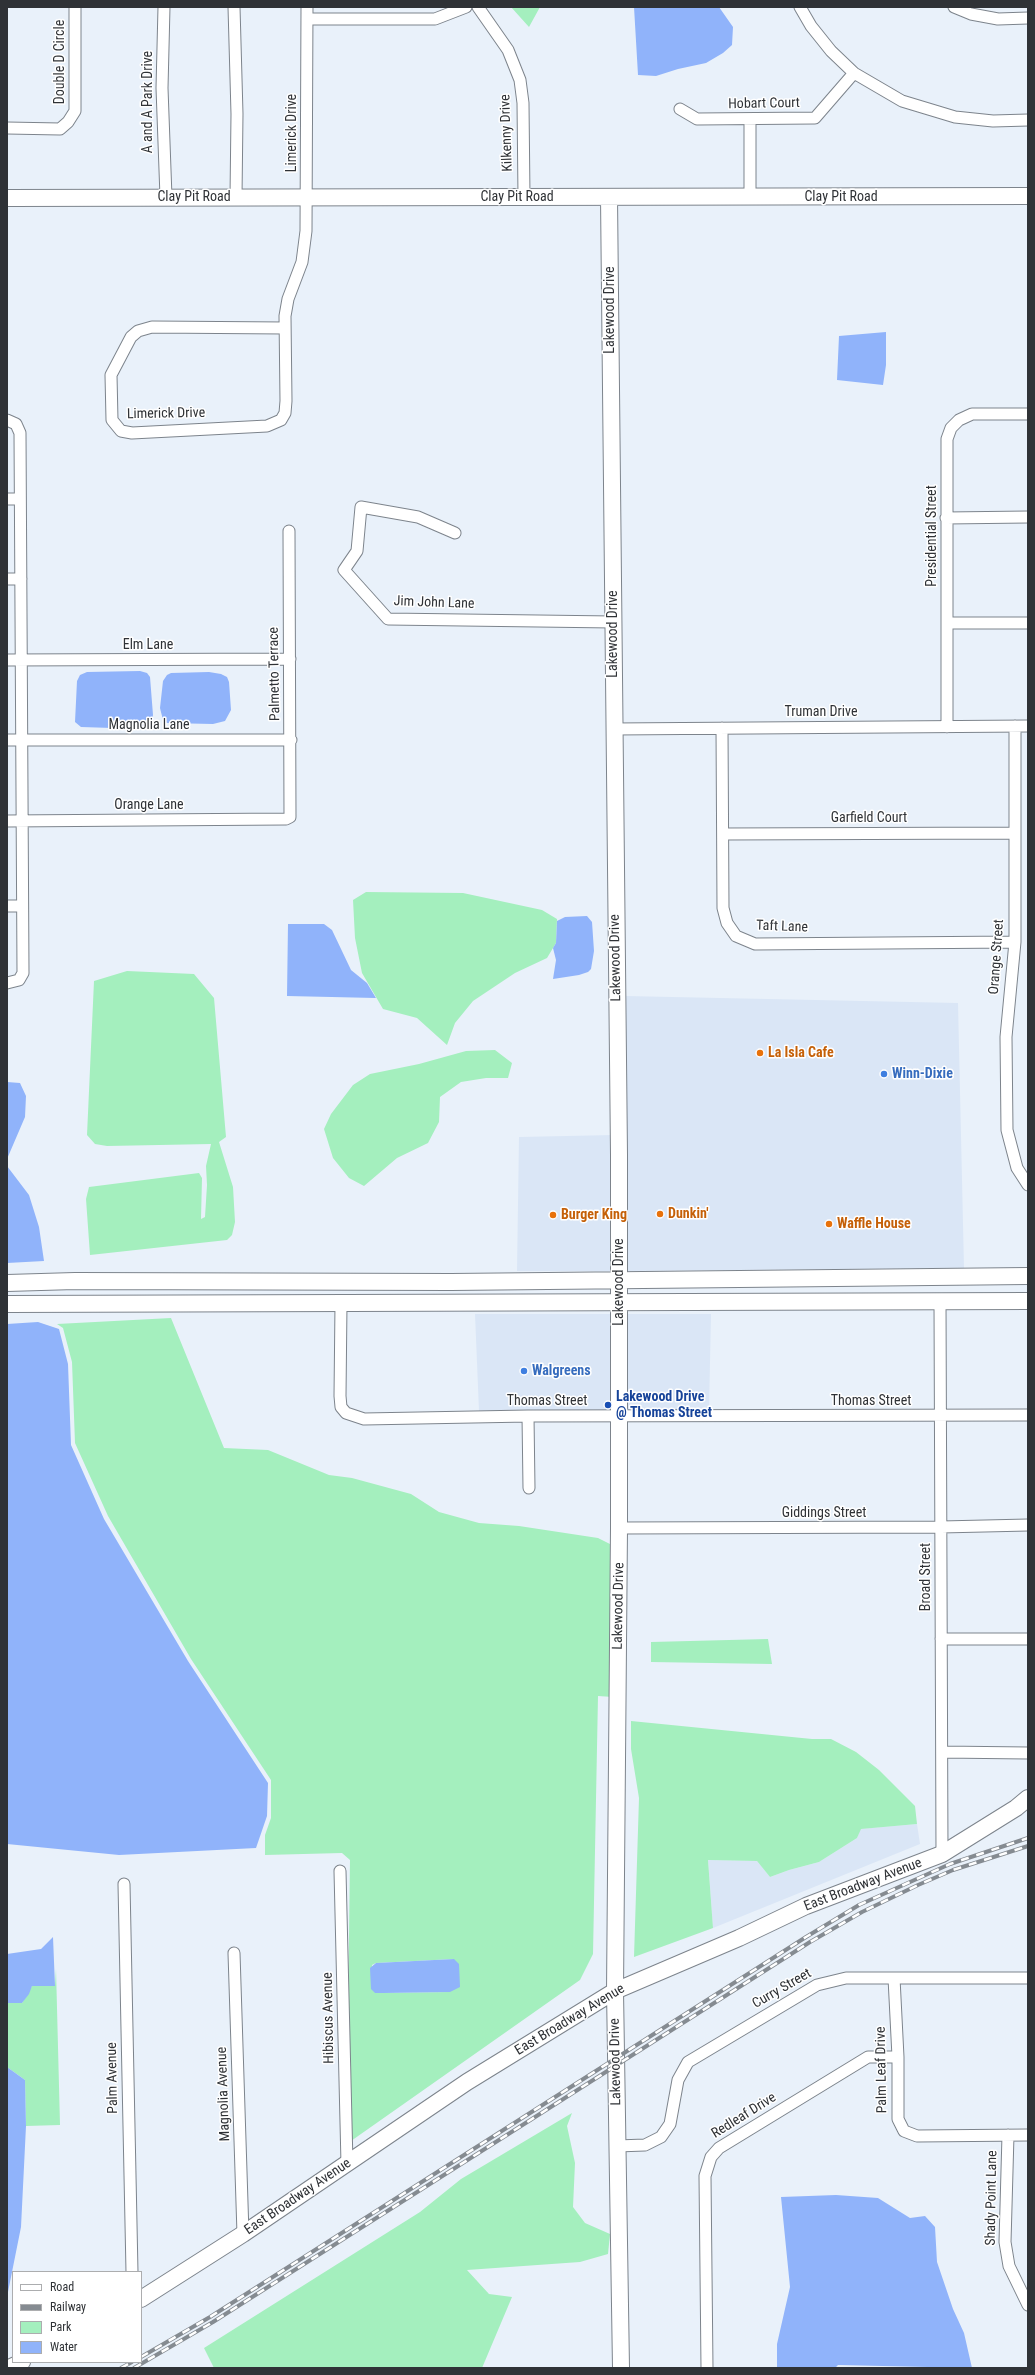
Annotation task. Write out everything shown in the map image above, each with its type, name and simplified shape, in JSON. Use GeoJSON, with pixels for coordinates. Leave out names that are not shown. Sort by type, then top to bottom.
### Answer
{"type":"FeatureCollection","features":[{"type":"Feature","properties":{"kind":"main road","name":"Clay Pit Road"},"geometry":{"type":"LineString","coordinates":[[7,198],[236,196],[1028,196]]}},
{"type":"Feature","properties":{"kind":"main road","name":"Lakewood Drive"},"geometry":{"type":"LineString","coordinates":[[609,197],[620,1417],[615,1991],[621,2368]]}},
{"type":"Feature","properties":{"kind":"main road"},"geometry":{"type":"LineString","coordinates":[[7,1283],[75,1281],[451,1282],[1028,1276]]}},
{"type":"Feature","properties":{"kind":"main road"},"geometry":{"type":"LineString","coordinates":[[173,1304],[191,1294],[321,1291],[329,1289],[334,1281]]}},
{"type":"Feature","properties":{"kind":"main road"},"geometry":{"type":"LineString","coordinates":[[341,1304],[349,1295],[359,1292],[417,1291],[451,1282]]}},
{"type":"Feature","properties":{"kind":"main road"},"geometry":{"type":"LineString","coordinates":[[7,1304],[1028,1301]]}},
{"type":"Feature","properties":{"kind":"main road","name":"East Broadway Avenue"},"geometry":{"type":"LineString","coordinates":[[142,2298],[243,2234],[467,2082],[615,1991],[739,1938],[806,1906],[942,1854],[1016,1808],[1028,1798]]}},
{"type":"Feature","properties":{"kind":"main road"},"geometry":{"type":"LineString","coordinates":[[9,2368],[20,2363]]}},
{"type":"Feature","properties":{"kind":"street","name":"Double D Circle"},"geometry":{"type":"LineString","coordinates":[[7,128],[60,129],[68,122],[75,111],[75,7]]}},
{"type":"Feature","properties":{"kind":"street","name":"A and A Park Drive"},"geometry":{"type":"LineString","coordinates":[[164,7],[162,88],[166,197]]}},
{"type":"Feature","properties":{"kind":"street"},"geometry":{"type":"LineString","coordinates":[[234,7],[237,114],[236,196]]}},
{"type":"Feature","properties":{"kind":"street","name":"Limerick Drive"},"geometry":{"type":"LineString","coordinates":[[285,328],[152,327],[138,331],[131,337],[111,374],[112,420],[121,431],[132,432],[267,426],[281,420],[286,401],[285,328],[288,299],[302,262],[306,231],[306,7]]}},
{"type":"Feature","properties":{"kind":"street"},"geometry":{"type":"LineString","coordinates":[[307,19],[435,20],[466,7]]}},
{"type":"Feature","properties":{"kind":"street","name":"Kilkenny Drive"},"geometry":{"type":"LineString","coordinates":[[478,7],[508,50],[520,80],[523,103],[524,197]]}},
{"type":"Feature","properties":{"kind":"street"},"geometry":{"type":"LineString","coordinates":[[800,7],[811,26],[831,51],[854,73],[902,101],[955,117],[993,121],[1028,120]]}},
{"type":"Feature","properties":{"kind":"street"},"geometry":{"type":"LineString","coordinates":[[954,7],[971,14],[998,19],[1028,18]]}},
{"type":"Feature","properties":{"kind":"street","name":"Hobart Court"},"geometry":{"type":"LineString","coordinates":[[680,109],[697,119],[750,120],[815,118],[854,73]]}},
{"type":"Feature","properties":{"kind":"street"},"geometry":{"type":"LineString","coordinates":[[750,120],[750,197]]}},
{"type":"Feature","properties":{"kind":"street","name":"Presidential Street"},"geometry":{"type":"LineString","coordinates":[[947,727],[947,439],[951,428],[959,420],[972,414],[1028,414]]}},
{"type":"Feature","properties":{"kind":"street"},"geometry":{"type":"LineString","coordinates":[[7,983],[19,980],[23,973],[20,433],[12,422]]}},
{"type":"Feature","properties":{"kind":"street"},"geometry":{"type":"LineString","coordinates":[[7,499],[20,499]]}},
{"type":"Feature","properties":{"kind":"street","name":"Jim John Lane"},"geometry":{"type":"LineString","coordinates":[[455,532],[418,517],[361,507],[357,551],[344,570],[388,619],[613,622]]}},
{"type":"Feature","properties":{"kind":"street"},"geometry":{"type":"LineString","coordinates":[[946,518],[1028,518]]}},
{"type":"Feature","properties":{"kind":"street","name":"Palmetto Terrace"},"geometry":{"type":"LineString","coordinates":[[289,531],[291,740],[290,817]]}},
{"type":"Feature","properties":{"kind":"street"},"geometry":{"type":"LineString","coordinates":[[7,579],[21,579]]}},
{"type":"Feature","properties":{"kind":"street"},"geometry":{"type":"LineString","coordinates":[[947,623],[1028,623]]}},
{"type":"Feature","properties":{"kind":"street","name":"Elm Lane"},"geometry":{"type":"LineString","coordinates":[[7,660],[290,659]]}},
{"type":"Feature","properties":{"kind":"street","name":"Orange Street"},"geometry":{"type":"LineString","coordinates":[[1015,726],[1015,942],[1006,1037],[1007,1130],[1017,1168],[1028,1185]]}},
{"type":"Feature","properties":{"kind":"street","name":"Truman Drive"},"geometry":{"type":"LineString","coordinates":[[614,728],[1028,726]]}},
{"type":"Feature","properties":{"kind":"street","name":"Taft Lane"},"geometry":{"type":"LineString","coordinates":[[722,728],[723,908],[727,923],[736,936],[755,944],[1015,942]]}},
{"type":"Feature","properties":{"kind":"street","name":"Magnolia Lane"},"geometry":{"type":"LineString","coordinates":[[7,740],[291,740]]}},
{"type":"Feature","properties":{"kind":"street","name":"Orange Lane"},"geometry":{"type":"LineString","coordinates":[[7,821],[286,819],[290,817]]}},
{"type":"Feature","properties":{"kind":"street","name":"Garfield Court"},"geometry":{"type":"LineString","coordinates":[[723,834],[1015,833]]}},
{"type":"Feature","properties":{"kind":"street"},"geometry":{"type":"LineString","coordinates":[[7,906],[22,906]]}},
{"type":"Feature","properties":{"kind":"street","name":"Broad Street"},"geometry":{"type":"LineString","coordinates":[[940,1301],[942,1854]]}},
{"type":"Feature","properties":{"kind":"street","name":"Thomas Street"},"geometry":{"type":"LineString","coordinates":[[341,1304],[341,1407],[346,1413],[364,1419],[528,1416],[1028,1415]]}},
{"type":"Feature","properties":{"kind":"street"},"geometry":{"type":"LineString","coordinates":[[528,1416],[529,1488]]}},
{"type":"Feature","properties":{"kind":"street","name":"Giddings Street"},"geometry":{"type":"LineString","coordinates":[[619,1528],[941,1527],[1028,1525]]}},
{"type":"Feature","properties":{"kind":"street"},"geometry":{"type":"LineString","coordinates":[[941,1640],[1028,1639]]}},
{"type":"Feature","properties":{"kind":"street"},"geometry":{"type":"LineString","coordinates":[[942,1752],[1028,1753]]}},
{"type":"Feature","properties":{"kind":"street","name":"Hibiscus Avenue"},"geometry":{"type":"LineString","coordinates":[[340,1871],[347,2164]]}},
{"type":"Feature","properties":{"kind":"street","name":"Palm Avenue"},"geometry":{"type":"LineString","coordinates":[[124,1884],[132,2271]]}},
{"type":"Feature","properties":{"kind":"street","name":"Magnolia Avenue"},"geometry":{"type":"LineString","coordinates":[[234,1953],[243,2234]]}},
{"type":"Feature","properties":{"kind":"street","name":"Curry Street"},"geometry":{"type":"LineString","coordinates":[[618,2146],[645,2145],[661,2137],[670,2124],[678,2080],[688,2062],[817,1984],[846,1978],[1028,1978]]}},
{"type":"Feature","properties":{"kind":"street","name":"Palm Leaf Drive"},"geometry":{"type":"LineString","coordinates":[[894,1978],[898,2057],[898,2119],[904,2131],[917,2136],[1028,2135]]}},
{"type":"Feature","properties":{"kind":"street","name":"Redleaf Drive"},"geometry":{"type":"LineString","coordinates":[[706,2368],[705,2176],[710,2157],[719,2148],[868,2057],[898,2057]]}},
{"type":"Feature","properties":{"kind":"street","name":"Shady Point Lane"},"geometry":{"type":"LineString","coordinates":[[1008,2135],[1005,2242],[1009,2266],[1028,2305]]}},
{"type":"Feature","properties":{"kind":"shaded area"},"geometry":{"type":"Polygon","coordinates":[[[625,996],[958,1003],[964,1268],[624,1271],[625,996]]]}},
{"type":"Feature","properties":{"kind":"shaded area"},"geometry":{"type":"Polygon","coordinates":[[[614,1135],[615,1271],[517,1271],[519,1137],[614,1135]]]}},
{"type":"Feature","properties":{"kind":"shaded area"},"geometry":{"type":"Polygon","coordinates":[[[475,1314],[615,1314],[615,1412],[479,1411],[475,1314]]]}},
{"type":"Feature","properties":{"kind":"shaded area"},"geometry":{"type":"Polygon","coordinates":[[[624,1314],[711,1314],[709,1411],[624,1412],[624,1314]]]}},
{"type":"Feature","properties":{"kind":"shaded area"},"geometry":{"type":"Polygon","coordinates":[[[917,1824],[920,1844],[713,1928],[708,1860],[757,1861],[770,1877],[819,1862],[857,1838],[860,1829],[917,1824]]]}},
{"type":"Feature","properties":{"kind":"green space"},"geometry":{"type":"Polygon","coordinates":[[[511,7],[540,7],[529,27],[511,7]]]}},
{"type":"Feature","properties":{"kind":"green space"},"geometry":{"type":"Polygon","coordinates":[[[366,892],[463,893],[542,910],[557,919],[556,943],[547,958],[515,973],[473,1001],[455,1023],[447,1045],[417,1018],[383,1009],[362,973],[355,938],[353,900],[366,892]]]}},
{"type":"Feature","properties":{"kind":"green space"},"geometry":{"type":"Polygon","coordinates":[[[127,971],[194,974],[214,998],[226,1137],[219,1142],[233,1187],[235,1222],[232,1235],[227,1240],[90,1255],[86,1199],[89,1187],[199,1173],[202,1178],[201,1219],[205,1217],[207,1185],[206,1166],[211,1144],[107,1146],[95,1144],[87,1135],[94,981],[127,971]]]}},
{"type":"Feature","properties":{"kind":"green space"},"geometry":{"type":"Polygon","coordinates":[[[495,1050],[512,1063],[508,1078],[486,1078],[461,1082],[440,1097],[439,1122],[428,1143],[397,1158],[364,1186],[349,1178],[333,1158],[324,1129],[331,1114],[353,1085],[370,1074],[419,1064],[466,1051],[495,1050]]]}},
{"type":"Feature","properties":{"kind":"green space"},"geometry":{"type":"Polygon","coordinates":[[[171,1318],[224,1448],[268,1450],[329,1475],[352,1478],[411,1494],[439,1512],[479,1523],[519,1526],[598,1538],[612,1545],[613,1697],[598,1696],[593,1954],[580,1980],[351,2141],[348,2015],[350,1860],[342,1853],[265,1855],[265,1835],[271,1818],[271,1780],[191,1659],[108,1516],[75,1443],[72,1362],[63,1328],[57,1324],[171,1318]],[[454,1959],[376,1963],[372,1965],[375,1993],[450,1992],[454,1959]]]}},
{"type":"Feature","properties":{"kind":"green space"},"geometry":{"type":"Polygon","coordinates":[[[768,1639],[772,1664],[651,1662],[651,1642],[768,1639]]]}},
{"type":"Feature","properties":{"kind":"green space"},"geometry":{"type":"Polygon","coordinates":[[[631,1721],[812,1739],[831,1739],[856,1752],[879,1770],[915,1806],[917,1824],[861,1829],[857,1838],[819,1862],[770,1877],[757,1861],[708,1860],[713,1928],[634,1957],[639,1798],[631,1749],[631,1721]]]}},
{"type":"Feature","properties":{"kind":"green space"},"geometry":{"type":"Polygon","coordinates":[[[56,1969],[60,2125],[26,2126],[25,2080],[7,2067],[7,2003],[22,2003],[32,1986],[55,1986],[56,1969]]]}},
{"type":"Feature","properties":{"kind":"green space"},"geometry":{"type":"Polygon","coordinates":[[[572,2113],[567,2126],[575,2163],[573,2207],[585,2223],[610,2234],[608,2254],[580,2262],[467,2270],[489,2294],[512,2297],[482,2368],[214,2368],[204,2348],[420,2212],[461,2179],[572,2113]]]}},
{"type":"Feature","properties":{"kind":"water"},"geometry":{"type":"Polygon","coordinates":[[[634,7],[719,7],[733,27],[732,45],[723,53],[706,63],[678,69],[656,76],[638,75],[634,7]]]}},
{"type":"Feature","properties":{"kind":"water"},"geometry":{"type":"Polygon","coordinates":[[[886,332],[886,365],[883,385],[837,380],[839,336],[886,332]]]}},
{"type":"Feature","properties":{"kind":"water"},"geometry":{"type":"Polygon","coordinates":[[[140,671],[147,673],[150,677],[153,715],[150,726],[144,729],[81,727],[75,722],[77,681],[80,675],[87,672],[140,671]]]}},
{"type":"Feature","properties":{"kind":"water"},"geometry":{"type":"Polygon","coordinates":[[[209,672],[221,674],[227,677],[229,682],[231,710],[225,721],[213,724],[167,723],[163,720],[160,708],[163,681],[167,675],[171,673],[209,672]]]}},
{"type":"Feature","properties":{"kind":"water"},"geometry":{"type":"Polygon","coordinates":[[[587,916],[592,922],[594,951],[591,969],[588,972],[579,975],[553,979],[556,960],[553,948],[556,943],[557,921],[565,917],[587,916]]]}},
{"type":"Feature","properties":{"kind":"water"},"geometry":{"type":"Polygon","coordinates":[[[288,924],[324,924],[332,930],[351,970],[367,983],[376,998],[287,996],[288,924]]]}},
{"type":"Feature","properties":{"kind":"water"},"geometry":{"type":"Polygon","coordinates":[[[7,1082],[20,1083],[26,1096],[25,1117],[7,1159],[7,1082]]]}},
{"type":"Feature","properties":{"kind":"water"},"geometry":{"type":"Polygon","coordinates":[[[7,1166],[29,1195],[39,1227],[44,1261],[7,1263],[7,1166]]]}},
{"type":"Feature","properties":{"kind":"water"},"geometry":{"type":"Polygon","coordinates":[[[38,1322],[59,1329],[68,1364],[71,1445],[104,1519],[188,1661],[268,1783],[267,1816],[256,1848],[119,1855],[7,1844],[7,1324],[38,1322]]]}},
{"type":"Feature","properties":{"kind":"water"},"geometry":{"type":"Polygon","coordinates":[[[53,1937],[55,1986],[32,1986],[29,1994],[22,2003],[7,2003],[7,1954],[41,1949],[53,1937]]]}},
{"type":"Feature","properties":{"kind":"water"},"geometry":{"type":"Polygon","coordinates":[[[454,1959],[459,1964],[460,1987],[450,1992],[375,1993],[371,1989],[370,1968],[376,1963],[454,1959]]]}},
{"type":"Feature","properties":{"kind":"water"},"geometry":{"type":"Polygon","coordinates":[[[7,2067],[25,2080],[26,2126],[21,2227],[7,2297],[7,2067]]]}},
{"type":"Feature","properties":{"kind":"water"},"geometry":{"type":"Polygon","coordinates":[[[836,2195],[878,2198],[910,2218],[925,2216],[935,2227],[937,2262],[953,2309],[964,2333],[972,2368],[838,2365],[835,2368],[777,2368],[777,2344],[790,2287],[781,2197],[836,2195]]]}},
{"type":"Feature","properties":{"kind":"railway"},"geometry":{"type":"LineString","coordinates":[[142,2356],[210,2317],[806,1937],[859,1905],[950,1864],[1028,1838]]}},
{"type":"Feature","properties":{"kind":"railway"},"geometry":{"type":"LineString","coordinates":[[134,2368],[213,2322],[810,1942],[862,1912],[918,1885],[953,1870],[1028,1846]]}},
{"type":"Feature","properties":{"kind":"railway"},"geometry":{"type":"LineString","coordinates":[[121,2368],[130,2363]]}},
{"type":"Feature","properties":{"kind":"place","name":"La Isla Cafe"},"geometry":{"type":"Point","coordinates":[760,1053]}},
{"type":"Feature","properties":{"kind":"place","name":"Winn-Dixie"},"geometry":{"type":"Point","coordinates":[884,1074]}},
{"type":"Feature","properties":{"kind":"place","name":"Dunkin'"},"geometry":{"type":"Point","coordinates":[660,1214]}},
{"type":"Feature","properties":{"kind":"place","name":"Burger King"},"geometry":{"type":"Point","coordinates":[553,1215]}},
{"type":"Feature","properties":{"kind":"place","name":"Waffle House"},"geometry":{"type":"Point","coordinates":[829,1224]}},
{"type":"Feature","properties":{"kind":"place","name":"Walgreens"},"geometry":{"type":"Point","coordinates":[524,1371]}},
{"type":"Feature","properties":{"kind":"place","name":"Lakewood Drive @ Thomas Street"},"geometry":{"type":"Point","coordinates":[608,1405]}}]}
